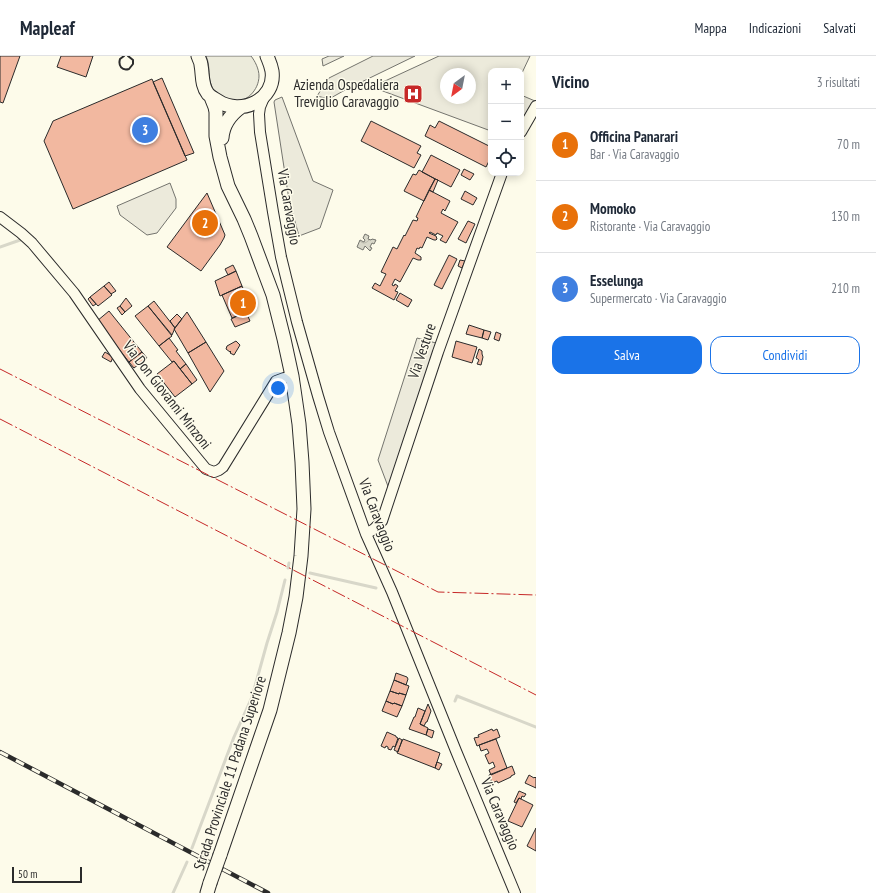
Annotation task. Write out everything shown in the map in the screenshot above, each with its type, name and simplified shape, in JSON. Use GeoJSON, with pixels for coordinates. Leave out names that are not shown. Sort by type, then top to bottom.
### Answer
{"type":"FeatureCollection","features":[{"type":"Feature","properties":{"kind":"main road"},"geometry":{"type":"LineString","coordinates":[[198,56],[201,63],[202,81],[215,107],[216,136],[228,186],[248,229],[273,295],[292,376]]}},
{"type":"Feature","properties":{"kind":"main road","name":"Via Caravaggio"},"geometry":{"type":"LineString","coordinates":[[265,95],[269,88],[272,75],[267,56]]}},
{"type":"Feature","properties":{"kind":"main road"},"geometry":{"type":"LineString","coordinates":[[211,97],[230,106],[242,107],[251,105],[265,95]]}},
{"type":"Feature","properties":{"kind":"main road"},"geometry":{"type":"LineString","coordinates":[[220,155],[223,128],[231,115],[242,107]]}},
{"type":"Feature","properties":{"kind":"main road","name":"Strada Provinciale 11 Padana Superiore"},"geometry":{"type":"LineString","coordinates":[[209,888],[270,710],[289,633],[296,597],[301,556],[304,509],[299,424],[292,376]]}},
{"type":"Feature","properties":{"kind":"street","name":"Via Caravaggio"},"geometry":{"type":"LineString","coordinates":[[265,95],[260,111],[260,132],[281,257],[297,322],[329,432],[366,534],[392,592],[515,893]]}},
{"type":"Feature","properties":{"kind":"street"},"geometry":{"type":"LineString","coordinates":[[524,127],[536,106]]}},
{"type":"Feature","properties":{"kind":"street","name":"Via Caravaggio"},"geometry":{"type":"LineString","coordinates":[[242,107],[252,113],[260,132]]}},
{"type":"Feature","properties":{"kind":"street","name":"Via Vesture"},"geometry":{"type":"LineString","coordinates":[[366,534],[382,521],[438,352],[501,176]]}},
{"type":"Feature","properties":{"kind":"street","name":"Via Don Giovanni Minzoni"},"geometry":{"type":"LineString","coordinates":[[0,217],[32,243],[74,293],[140,389],[206,469],[214,472],[223,467],[276,381],[292,376]]}},
{"type":"Feature","properties":{"kind":"shaded area"},"geometry":{"type":"Polygon","coordinates":[[[206,56],[251,56],[256,65],[259,76],[257,86],[251,95],[242,100],[231,101],[213,89],[209,77],[206,56]]]}},
{"type":"Feature","properties":{"kind":"shaded area"},"geometry":{"type":"Polygon","coordinates":[[[329,56],[344,56],[323,66],[322,59],[329,56]]]}},
{"type":"Feature","properties":{"kind":"shaded area"},"geometry":{"type":"Polygon","coordinates":[[[373,56],[415,56],[329,99],[317,96],[329,78],[373,56]]]}},
{"type":"Feature","properties":{"kind":"shaded area"},"geometry":{"type":"Polygon","coordinates":[[[439,56],[530,56],[524,69],[488,68],[488,130],[372,87],[439,56]]]}},
{"type":"Feature","properties":{"kind":"shaded area"},"geometry":{"type":"Polygon","coordinates":[[[524,96],[535,101],[524,122],[524,96]]]}},
{"type":"Feature","properties":{"kind":"shaded area"},"geometry":{"type":"Polygon","coordinates":[[[282,97],[313,181],[333,190],[320,228],[299,236],[289,200],[274,102],[282,97]]]}},
{"type":"Feature","properties":{"kind":"shaded area"},"geometry":{"type":"Polygon","coordinates":[[[170,183],[176,199],[176,208],[157,233],[147,235],[120,215],[117,206],[170,183]]]}},
{"type":"Feature","properties":{"kind":"shaded area"},"geometry":{"type":"Polygon","coordinates":[[[417,338],[436,343],[389,489],[378,460],[417,338]]]}},
{"type":"Feature","properties":{"kind":"water"},"geometry":{"type":"Polygon","coordinates":[[[365,234],[369,236],[368,239],[376,240],[374,244],[372,243],[370,247],[372,248],[370,251],[365,246],[363,250],[357,247],[360,240],[364,242],[365,240],[363,238],[365,234]]]}},
{"type":"Feature","properties":{"kind":"building"},"geometry":{"type":"Polygon","coordinates":[[[0,56],[20,56],[3,103],[0,102],[0,56]]]}},
{"type":"Feature","properties":{"kind":"building"},"geometry":{"type":"Polygon","coordinates":[[[61,56],[93,56],[86,77],[57,67],[61,56]]]}},
{"type":"Feature","properties":{"kind":"building"},"geometry":{"type":"Polygon","coordinates":[[[162,78],[194,153],[185,156],[153,82],[162,78]]]}},
{"type":"Feature","properties":{"kind":"building"},"geometry":{"type":"Polygon","coordinates":[[[152,79],[187,160],[73,209],[44,141],[53,121],[152,79]]]}},
{"type":"Feature","properties":{"kind":"building"},"geometry":{"type":"Polygon","coordinates":[[[371,121],[421,146],[417,153],[421,155],[414,168],[361,141],[371,121]]]}},
{"type":"Feature","properties":{"kind":"building"},"geometry":{"type":"Polygon","coordinates":[[[439,121],[488,146],[488,163],[486,167],[425,136],[430,125],[435,128],[439,121]]]}},
{"type":"Feature","properties":{"kind":"building"},"geometry":{"type":"Polygon","coordinates":[[[431,155],[460,170],[451,187],[422,172],[431,155]]]}},
{"type":"Feature","properties":{"kind":"building"},"geometry":{"type":"Polygon","coordinates":[[[464,169],[474,174],[470,180],[461,175],[464,169]]]}},
{"type":"Feature","properties":{"kind":"building"},"geometry":{"type":"Polygon","coordinates":[[[419,170],[435,179],[424,201],[404,191],[413,174],[416,175],[419,170]]]}},
{"type":"Feature","properties":{"kind":"building"},"geometry":{"type":"Polygon","coordinates":[[[435,179],[438,180],[433,192],[429,190],[435,179]]]}},
{"type":"Feature","properties":{"kind":"building"},"geometry":{"type":"Polygon","coordinates":[[[429,190],[450,201],[445,211],[443,209],[441,213],[458,222],[446,243],[440,240],[443,236],[437,233],[436,235],[430,232],[429,233],[436,236],[437,239],[434,240],[427,237],[422,248],[417,248],[415,253],[421,257],[421,260],[413,258],[400,282],[395,279],[392,285],[394,286],[395,284],[398,286],[395,291],[398,292],[394,300],[372,288],[375,283],[380,286],[386,274],[381,272],[393,247],[397,249],[413,220],[417,221],[418,218],[416,217],[429,190]]]}},
{"type":"Feature","properties":{"kind":"building"},"geometry":{"type":"Polygon","coordinates":[[[465,191],[477,198],[473,205],[461,199],[465,191]]]}},
{"type":"Feature","properties":{"kind":"building"},"geometry":{"type":"Polygon","coordinates":[[[207,193],[225,235],[220,245],[201,271],[167,247],[207,193]]]}},
{"type":"Feature","properties":{"kind":"building"},"geometry":{"type":"Polygon","coordinates":[[[468,221],[475,224],[466,243],[458,239],[468,221]]]}},
{"type":"Feature","properties":{"kind":"building"},"geometry":{"type":"Polygon","coordinates":[[[449,255],[457,259],[442,289],[434,285],[449,255]]]}},
{"type":"Feature","properties":{"kind":"building"},"geometry":{"type":"Polygon","coordinates":[[[460,260],[465,261],[462,268],[458,266],[460,260]]]}},
{"type":"Feature","properties":{"kind":"building"},"geometry":{"type":"Polygon","coordinates":[[[233,265],[236,271],[228,275],[225,269],[233,265]]]}},
{"type":"Feature","properties":{"kind":"building"},"geometry":{"type":"Polygon","coordinates":[[[236,271],[242,286],[220,296],[215,281],[236,271]]]}},
{"type":"Feature","properties":{"kind":"building"},"geometry":{"type":"Polygon","coordinates":[[[109,282],[116,291],[111,294],[104,286],[109,282]]]}},
{"type":"Feature","properties":{"kind":"building"},"geometry":{"type":"Polygon","coordinates":[[[104,286],[112,295],[98,306],[90,297],[104,286]]]}},
{"type":"Feature","properties":{"kind":"building"},"geometry":{"type":"Polygon","coordinates":[[[242,286],[252,309],[232,318],[222,295],[242,286]]]}},
{"type":"Feature","properties":{"kind":"building"},"geometry":{"type":"Polygon","coordinates":[[[400,293],[412,300],[408,307],[396,300],[400,293]]]}},
{"type":"Feature","properties":{"kind":"building"},"geometry":{"type":"Polygon","coordinates":[[[90,297],[96,304],[93,306],[88,299],[90,297]]]}},
{"type":"Feature","properties":{"kind":"building"},"geometry":{"type":"Polygon","coordinates":[[[126,298],[132,306],[125,312],[120,306],[126,298]]]}},
{"type":"Feature","properties":{"kind":"building"},"geometry":{"type":"Polygon","coordinates":[[[154,301],[175,328],[172,335],[148,306],[154,301]]]}},
{"type":"Feature","properties":{"kind":"building"},"geometry":{"type":"Polygon","coordinates":[[[120,306],[125,312],[122,315],[117,308],[120,306]]]}},
{"type":"Feature","properties":{"kind":"building"},"geometry":{"type":"Polygon","coordinates":[[[148,306],[172,336],[159,346],[135,316],[148,306]]]}},
{"type":"Feature","properties":{"kind":"building"},"geometry":{"type":"Polygon","coordinates":[[[109,311],[142,352],[129,362],[97,321],[109,311]]]}},
{"type":"Feature","properties":{"kind":"building"},"geometry":{"type":"Polygon","coordinates":[[[187,312],[206,342],[188,353],[174,329],[187,312]]]}},
{"type":"Feature","properties":{"kind":"building"},"geometry":{"type":"Polygon","coordinates":[[[246,312],[250,321],[235,327],[231,319],[246,312]]]}},
{"type":"Feature","properties":{"kind":"building"},"geometry":{"type":"Polygon","coordinates":[[[177,314],[182,319],[175,328],[170,321],[177,314]]]}},
{"type":"Feature","properties":{"kind":"building"},"geometry":{"type":"Polygon","coordinates":[[[469,325],[484,330],[482,338],[466,334],[469,325]]]}},
{"type":"Feature","properties":{"kind":"building"},"geometry":{"type":"Polygon","coordinates":[[[484,330],[491,332],[488,340],[482,338],[484,330]]]}},
{"type":"Feature","properties":{"kind":"building"},"geometry":{"type":"Polygon","coordinates":[[[496,332],[501,334],[499,341],[494,339],[496,332]]]}},
{"type":"Feature","properties":{"kind":"building"},"geometry":{"type":"Polygon","coordinates":[[[169,338],[178,350],[176,351],[186,364],[180,369],[159,346],[169,338]]]}},
{"type":"Feature","properties":{"kind":"building"},"geometry":{"type":"Polygon","coordinates":[[[236,341],[240,345],[234,355],[226,349],[227,346],[236,341]]]}},
{"type":"Feature","properties":{"kind":"building"},"geometry":{"type":"Polygon","coordinates":[[[456,341],[477,347],[472,363],[452,357],[456,341]]]}},
{"type":"Feature","properties":{"kind":"building"},"geometry":{"type":"Polygon","coordinates":[[[206,342],[224,371],[210,392],[188,353],[206,342]]]}},
{"type":"Feature","properties":{"kind":"building"},"geometry":{"type":"Polygon","coordinates":[[[479,349],[482,351],[483,357],[481,365],[477,364],[479,360],[476,358],[479,349]]]}},
{"type":"Feature","properties":{"kind":"building"},"geometry":{"type":"Polygon","coordinates":[[[105,352],[113,357],[111,362],[102,357],[105,352]]]}},
{"type":"Feature","properties":{"kind":"building"},"geometry":{"type":"Polygon","coordinates":[[[142,352],[147,358],[134,368],[129,362],[142,352]]]}},
{"type":"Feature","properties":{"kind":"building"},"geometry":{"type":"Polygon","coordinates":[[[174,361],[192,384],[175,397],[157,374],[174,361]]]}},
{"type":"Feature","properties":{"kind":"building"},"geometry":{"type":"Polygon","coordinates":[[[186,364],[197,380],[192,384],[180,369],[186,364]]]}},
{"type":"Feature","properties":{"kind":"building"},"geometry":{"type":"Polygon","coordinates":[[[396,673],[407,677],[408,679],[406,685],[394,680],[396,673]]]}},
{"type":"Feature","properties":{"kind":"building"},"geometry":{"type":"Polygon","coordinates":[[[394,680],[409,686],[406,695],[390,691],[394,680]]]}},
{"type":"Feature","properties":{"kind":"building"},"geometry":{"type":"Polygon","coordinates":[[[390,691],[406,695],[402,706],[386,701],[390,691]]]}},
{"type":"Feature","properties":{"kind":"building"},"geometry":{"type":"Polygon","coordinates":[[[386,701],[402,706],[397,717],[382,711],[386,701]]]}},
{"type":"Feature","properties":{"kind":"building"},"geometry":{"type":"Polygon","coordinates":[[[428,704],[431,711],[424,726],[420,724],[428,704]]]}},
{"type":"Feature","properties":{"kind":"building"},"geometry":{"type":"Polygon","coordinates":[[[418,708],[425,711],[420,724],[428,728],[426,735],[409,729],[418,708]]]}},
{"type":"Feature","properties":{"kind":"building"},"geometry":{"type":"Polygon","coordinates":[[[428,729],[434,731],[432,738],[426,735],[428,729]]]}},
{"type":"Feature","properties":{"kind":"building"},"geometry":{"type":"Polygon","coordinates":[[[492,729],[493,731],[497,729],[500,737],[477,746],[474,738],[479,737],[478,735],[492,729]]]}},
{"type":"Feature","properties":{"kind":"building"},"geometry":{"type":"Polygon","coordinates":[[[387,732],[398,738],[395,747],[393,746],[391,750],[386,746],[385,748],[381,746],[387,732]]]}},
{"type":"Feature","properties":{"kind":"building"},"geometry":{"type":"Polygon","coordinates":[[[399,738],[402,740],[398,752],[394,750],[399,738]]]}},
{"type":"Feature","properties":{"kind":"building"},"geometry":{"type":"Polygon","coordinates":[[[403,739],[440,753],[435,768],[397,753],[403,739]]]}},
{"type":"Feature","properties":{"kind":"building"},"geometry":{"type":"Polygon","coordinates":[[[496,739],[507,768],[491,775],[489,770],[495,767],[493,762],[489,764],[485,755],[489,753],[487,749],[481,751],[479,745],[496,739]]]}},
{"type":"Feature","properties":{"kind":"building"},"geometry":{"type":"Polygon","coordinates":[[[437,762],[442,764],[439,770],[435,768],[437,762]]]}},
{"type":"Feature","properties":{"kind":"building"},"geometry":{"type":"Polygon","coordinates":[[[512,766],[515,774],[498,783],[497,781],[492,783],[489,775],[512,766]]]}},
{"type":"Feature","properties":{"kind":"building"},"geometry":{"type":"Polygon","coordinates":[[[529,775],[536,778],[536,788],[525,783],[529,775]]]}},
{"type":"Feature","properties":{"kind":"building"},"geometry":{"type":"Polygon","coordinates":[[[519,791],[526,794],[524,797],[522,796],[521,799],[519,798],[516,803],[514,802],[519,791]]]}},
{"type":"Feature","properties":{"kind":"building"},"geometry":{"type":"Polygon","coordinates":[[[519,798],[533,805],[522,827],[508,821],[519,798]]]}},
{"type":"Feature","properties":{"kind":"building"},"geometry":{"type":"Polygon","coordinates":[[[536,828],[536,851],[527,846],[536,828]]]}},
{"type":"Feature","properties":{"kind":"waterway"},"geometry":{"type":"LineString","coordinates":[[0,247],[23,239]]}},
{"type":"Feature","properties":{"kind":"waterway"},"geometry":{"type":"LineString","coordinates":[[288,568],[289,563]]}},
{"type":"Feature","properties":{"kind":"waterway"},"geometry":{"type":"LineString","coordinates":[[310,573],[376,588]]}},
{"type":"Feature","properties":{"kind":"waterway"},"geometry":{"type":"LineString","coordinates":[[192,848],[234,737],[252,697],[285,580]]}},
{"type":"Feature","properties":{"kind":"waterway"},"geometry":{"type":"LineString","coordinates":[[455,701],[457,696],[536,727]]}},
{"type":"Feature","properties":{"kind":"waterway"},"geometry":{"type":"LineString","coordinates":[[173,893],[187,862]]}},
{"type":"Feature","properties":{"kind":"railway"},"geometry":{"type":"LineString","coordinates":[[0,752],[268,893]]}},
{"type":"Feature","properties":{"kind":"wall"},"geometry":{"type":"LineString","coordinates":[[124,56],[120,59],[120,64],[123,69],[129,69],[133,64],[133,60],[128,56]]}},
{"type":"Feature","properties":{"kind":"power"},"geometry":{"type":"LineString","coordinates":[[0,369],[438,592],[536,595]]}},
{"type":"Feature","properties":{"kind":"power"},"geometry":{"type":"LineString","coordinates":[[0,419],[536,695]]}},
{"type":"Feature","properties":{"kind":"place","name":"Azienda Ospedaliera Treviglio Caravaggio"},"geometry":{"type":"Point","coordinates":[413,94]}},
{"type":"Feature","properties":{"kind":"place","name":"Esselunga"},"geometry":{"type":"Point","coordinates":[145,130]}},
{"type":"Feature","properties":{"kind":"place","name":"Momoko"},"geometry":{"type":"Point","coordinates":[205,223]}},
{"type":"Feature","properties":{"kind":"place","name":"Officina Panarari"},"geometry":{"type":"Point","coordinates":[243,303]}}]}
